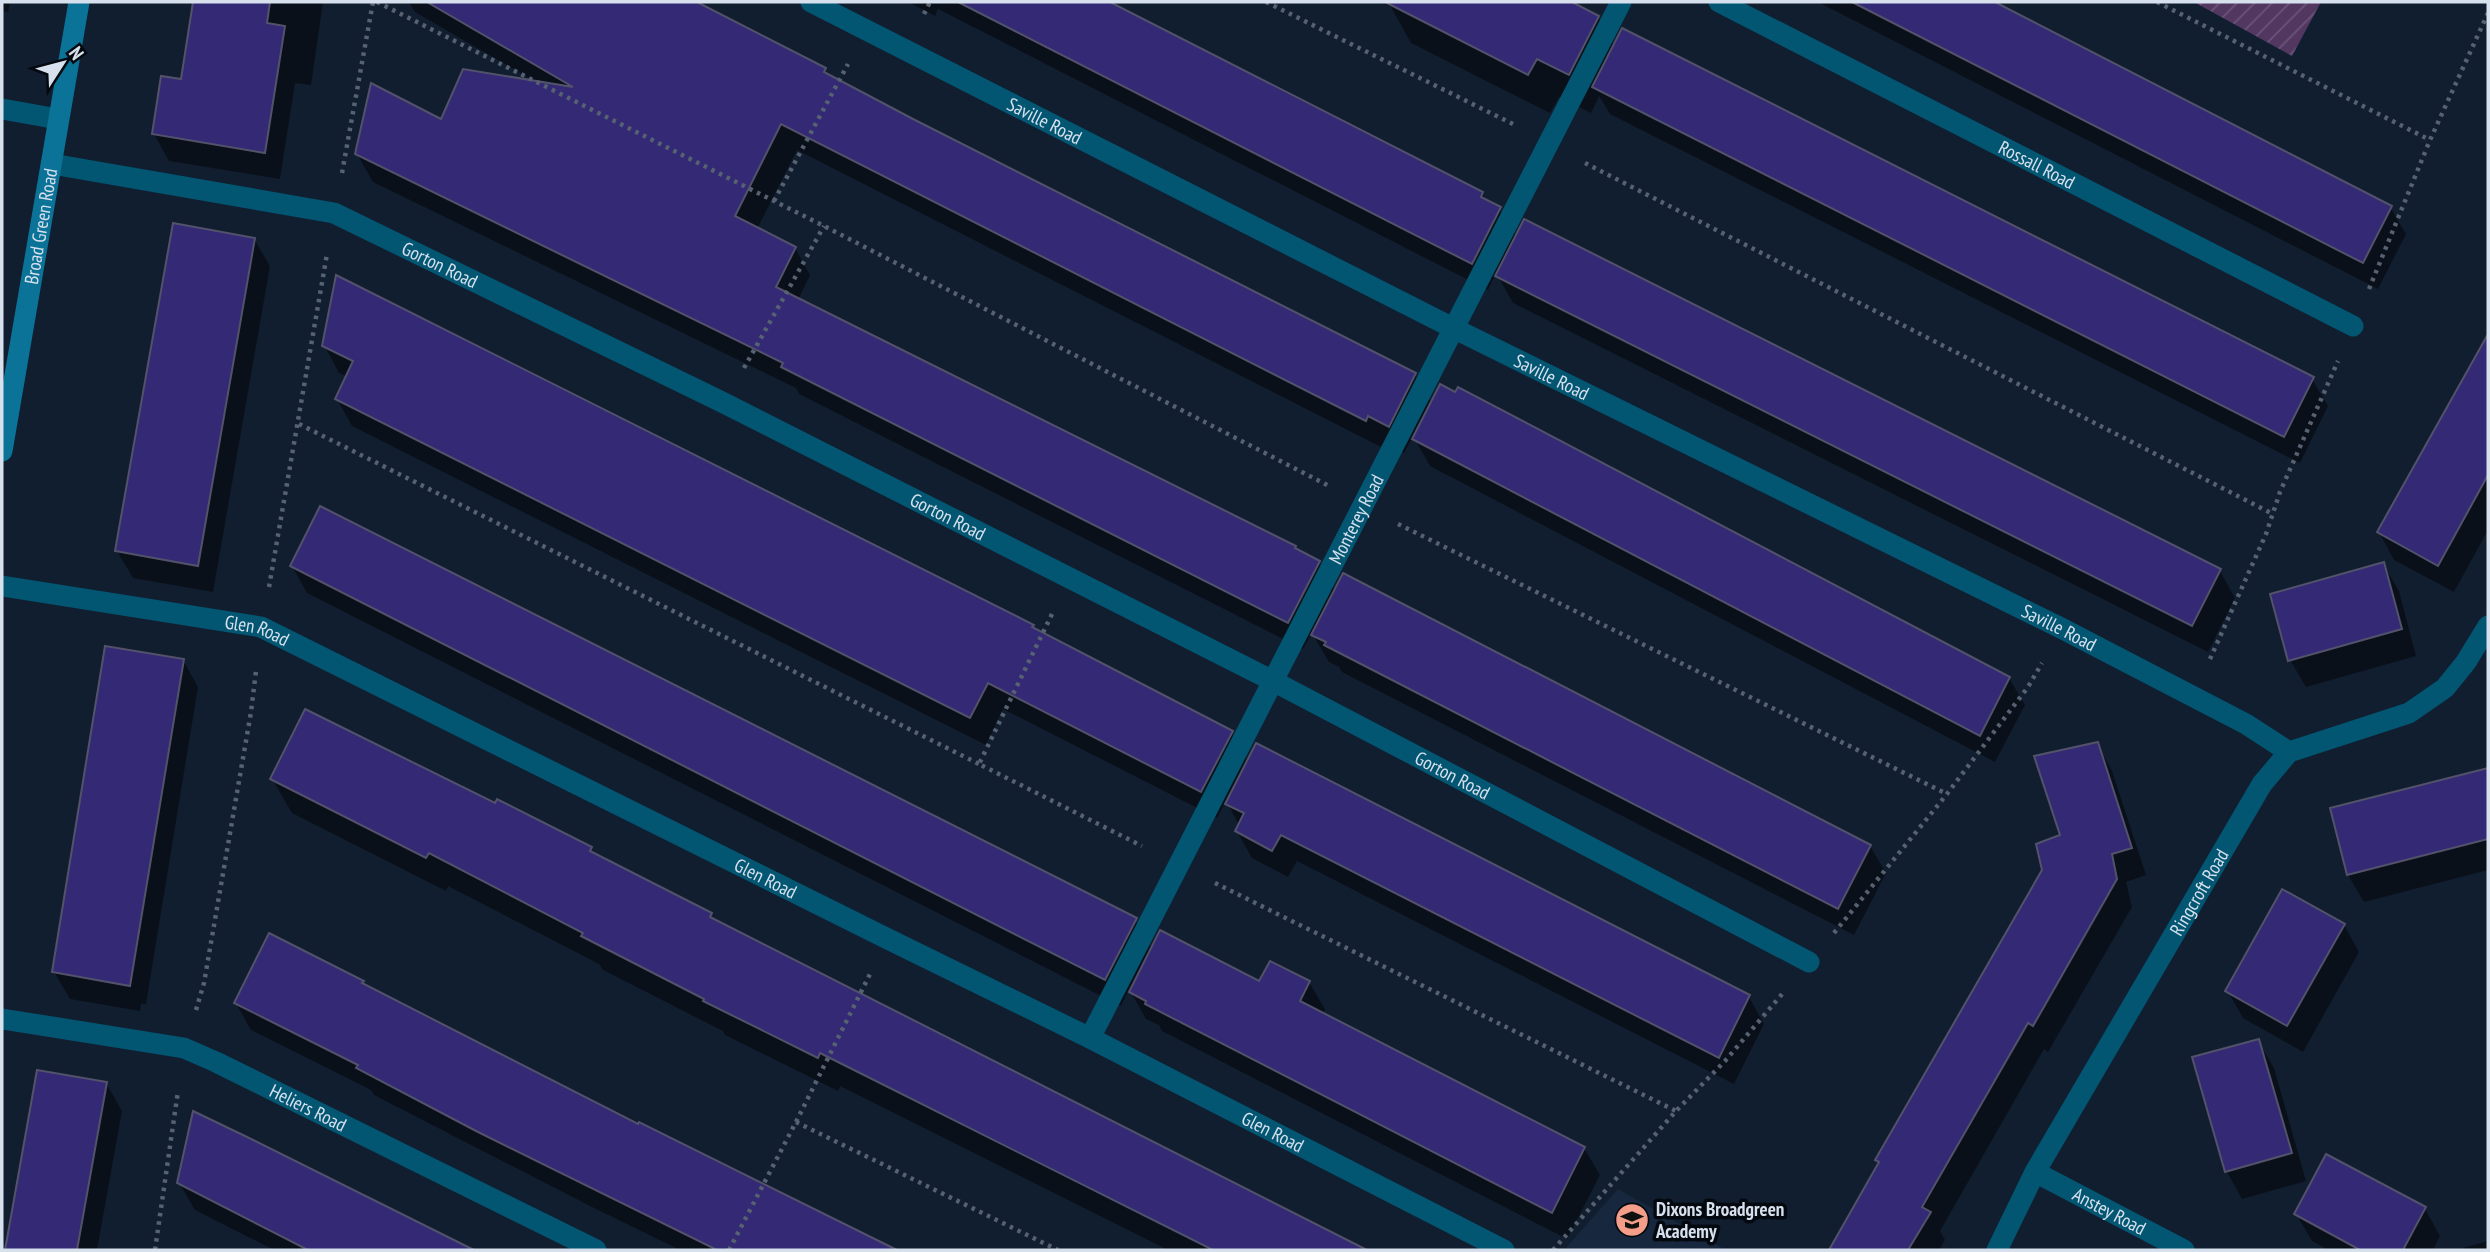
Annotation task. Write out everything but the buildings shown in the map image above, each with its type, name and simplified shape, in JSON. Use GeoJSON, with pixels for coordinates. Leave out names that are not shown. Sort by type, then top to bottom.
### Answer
{"type":"FeatureCollection","features":[{"type":"Feature","properties":{"kind":"main road","name":"Broad Green Road"},"geometry":{"type":"LineString","coordinates":[[2,452],[79,2]]}},
{"type":"Feature","properties":{"kind":"street","name":"Saville Road"},"geometry":{"type":"LineString","coordinates":[[811,2],[1455,330],[2061,628],[2246,724],[2289,752]]}},
{"type":"Feature","properties":{"kind":"street","name":"Monterey Road"},"geometry":{"type":"LineString","coordinates":[[1090,1038],[1621,2]]}},
{"type":"Feature","properties":{"kind":"street","name":"Rossall Road"},"geometry":{"type":"LineString","coordinates":[[1719,2],[2353,326]]}},
{"type":"Feature","properties":{"kind":"street"},"geometry":{"type":"LineString","coordinates":[[2,109],[58,119]]}},
{"type":"Feature","properties":{"kind":"street","name":"Gorton Road"},"geometry":{"type":"LineString","coordinates":[[52,164],[334,213],[724,403],[1273,681],[1810,962]]}},
{"type":"Feature","properties":{"kind":"street","name":"Glen Road"},"geometry":{"type":"LineString","coordinates":[[2,586],[261,626],[1090,1038],[1504,1250]]}},
{"type":"Feature","properties":{"kind":"street"},"geometry":{"type":"LineString","coordinates":[[2289,752],[2409,713],[2445,688],[2466,662],[2488,626]]}},
{"type":"Feature","properties":{"kind":"street","name":"Ringcroft Road"},"geometry":{"type":"LineString","coordinates":[[1997,1250],[2035,1172],[2262,784],[2289,752]]}},
{"type":"Feature","properties":{"kind":"street","name":"Heliers Road"},"geometry":{"type":"LineString","coordinates":[[2,1020],[184,1048],[596,1250]]}},
{"type":"Feature","properties":{"kind":"street","name":"Anstey Road"},"geometry":{"type":"LineString","coordinates":[[2035,1172],[2184,1250]]}},
{"type":"Feature","properties":{"kind":"path"},"geometry":{"type":"LineString","coordinates":[[377,2],[824,226],[1329,485],[1363,507],[1947,794]]}},
{"type":"Feature","properties":{"kind":"path"},"geometry":{"type":"LineString","coordinates":[[1266,2],[2273,514]]}},
{"type":"Feature","properties":{"kind":"path"},"geometry":{"type":"LineString","coordinates":[[2157,2],[2430,140]]}},
{"type":"Feature","properties":{"kind":"path"},"geometry":{"type":"LineString","coordinates":[[774,201],[867,30]]}},
{"type":"Feature","properties":{"kind":"path"},"geometry":{"type":"LineString","coordinates":[[724,403],[824,226]]}},
{"type":"Feature","properties":{"kind":"path"},"geometry":{"type":"LineString","coordinates":[[299,424],[1676,1111]]}},
{"type":"Feature","properties":{"kind":"path"},"geometry":{"type":"LineString","coordinates":[[979,764],[1069,578]]}},
{"type":"Feature","properties":{"kind":"path"},"geometry":{"type":"LineString","coordinates":[[729,1250],[888,939]]}},
{"type":"Feature","properties":{"kind":"path"},"geometry":{"type":"LineString","coordinates":[[796,1122],[1058,1250]]}},
{"type":"Feature","properties":{"kind":"shaded area"},"geometry":{"type":"Polygon","coordinates":[[[2194,2],[2321,2],[2292,56],[2194,2]]]}},
{"type":"Feature","properties":{"kind":"shaded area","name":"Dixons Broadgreen Academy"},"geometry":{"type":"Polygon","coordinates":[[[1618,1189],[1726,1250],[1564,1250],[1618,1189]]]}},
{"type":"Feature","properties":{"kind":"place","name":"Dixons Broadgreen Academy"},"geometry":{"type":"Point","coordinates":[1632,1220]}}]}
